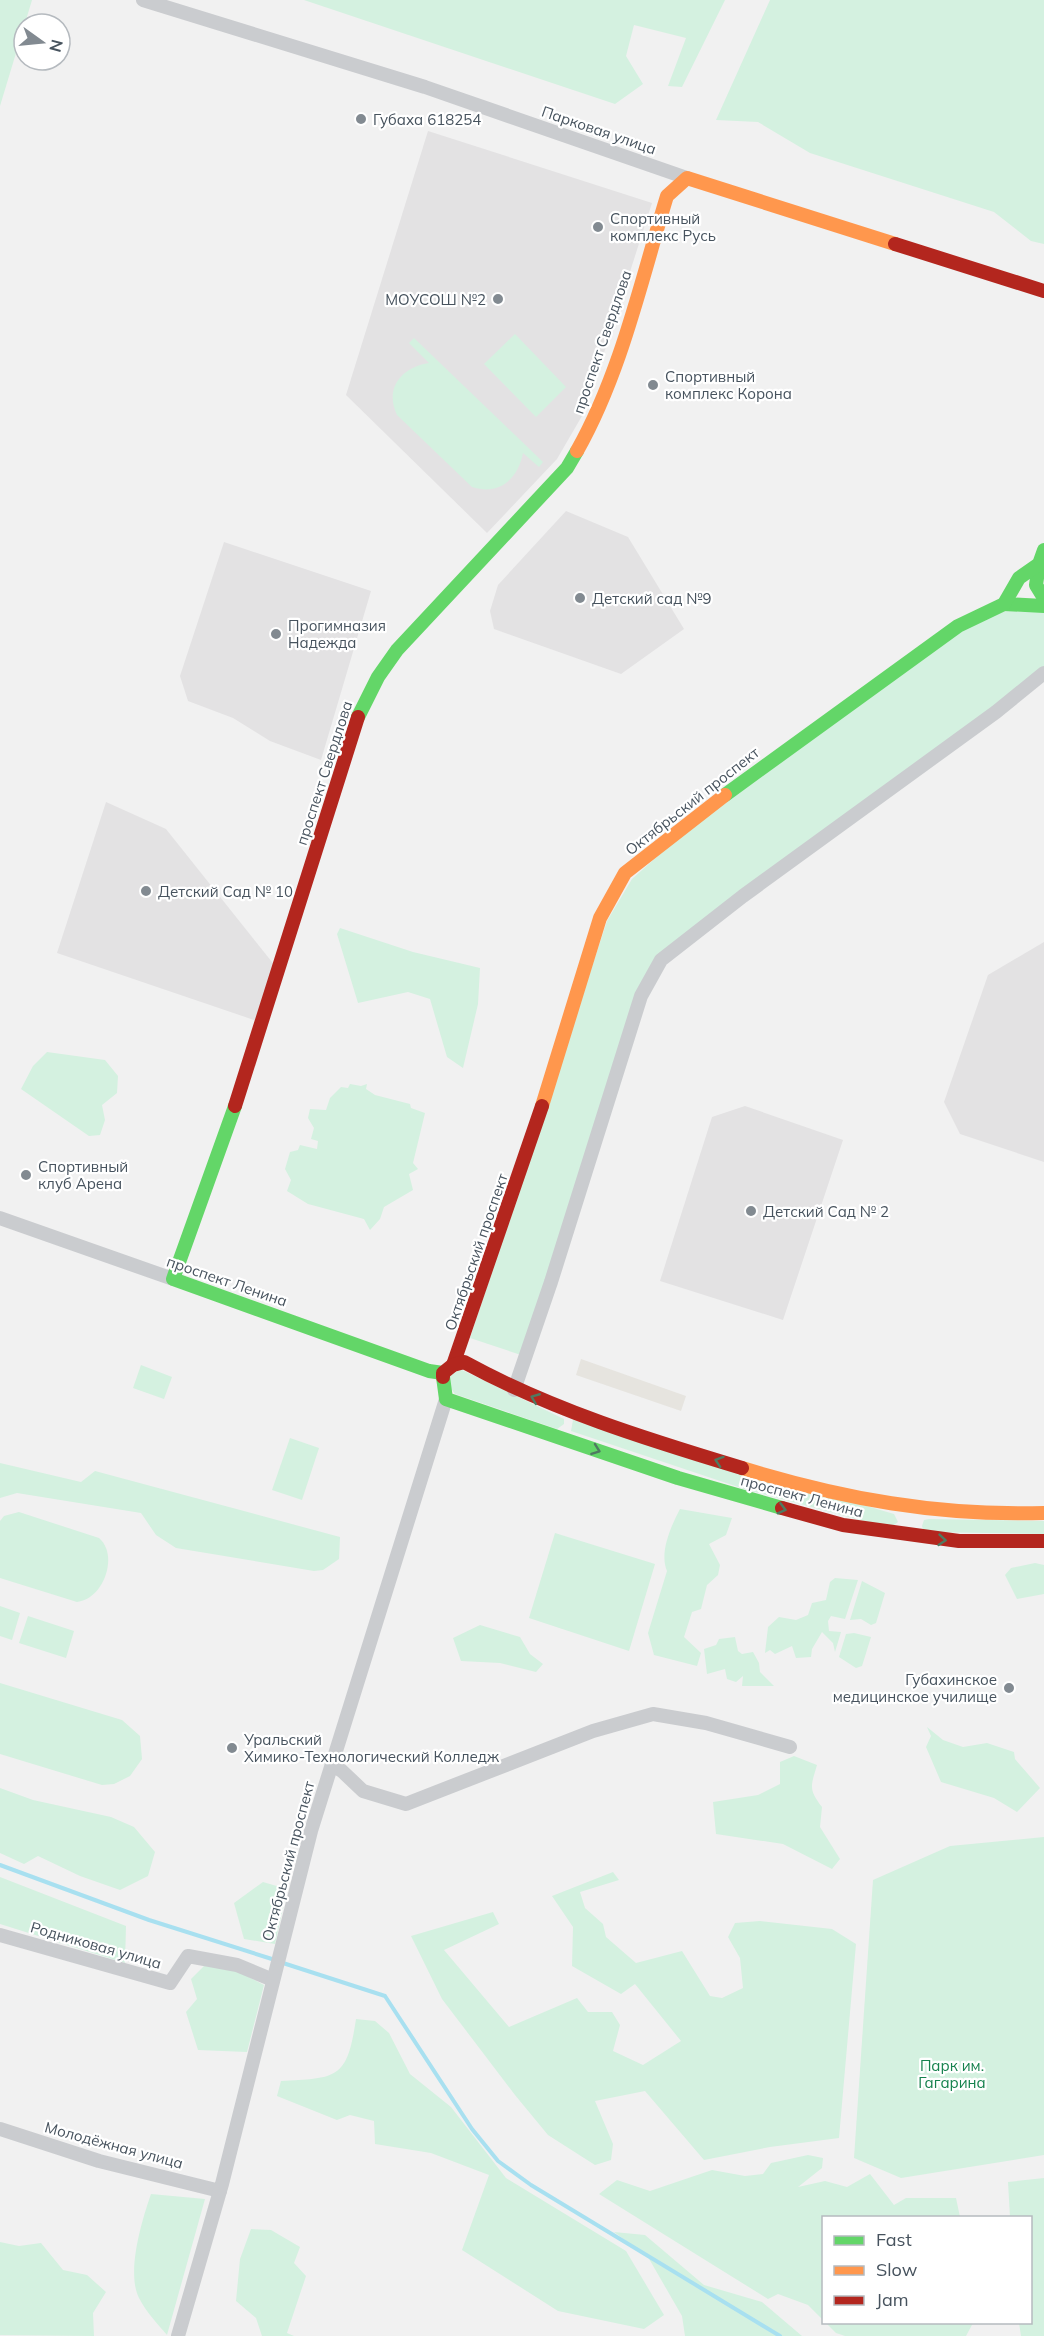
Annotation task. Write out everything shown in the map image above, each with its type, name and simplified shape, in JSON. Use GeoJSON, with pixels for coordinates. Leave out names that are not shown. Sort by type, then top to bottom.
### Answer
{"type":"FeatureCollection","features":[{"type":"Feature","properties":{"kind":"street","name":"Парковая улица"},"geometry":{"type":"LineString","coordinates":[[143,0],[425,87],[687,178],[1044,291]]}},
{"type":"Feature","properties":{"kind":"street"},"geometry":{"type":"LineString","coordinates":[[660,168],[667,196],[687,178]]}},
{"type":"Feature","properties":{"kind":"street","name":"проспект Свердлова"},"geometry":{"type":"LineString","coordinates":[[173,1280],[255,1050],[362,705],[397,650],[567,468],[590,428],[610,380],[667,196]]}},
{"type":"Feature","properties":{"kind":"street"},"geometry":{"type":"LineString","coordinates":[[1044,550],[1036,585],[1044,598]]}},
{"type":"Feature","properties":{"kind":"street"},"geometry":{"type":"LineString","coordinates":[[1039,564],[1019,578],[1004,604],[1044,606]]}},
{"type":"Feature","properties":{"kind":"street","name":"Октябрьский проспект"},"geometry":{"type":"LineString","coordinates":[[448,1369],[536,1127],[600,918],[625,873],[687,822],[958,626],[1004,604]]}},
{"type":"Feature","properties":{"kind":"street"},"geometry":{"type":"LineString","coordinates":[[514,1390],[641,996],[661,960],[743,896],[996,712],[1044,673]]}},
{"type":"Feature","properties":{"kind":"street","name":"проспект Ленина"},"geometry":{"type":"LineString","coordinates":[[0,1218],[429,1371],[448,1369],[464,1362],[514,1390],[567,1411],[748,1471],[850,1499],[916,1511],[997,1516],[1044,1513]]}},
{"type":"Feature","properties":{"kind":"street"},"geometry":{"type":"LineString","coordinates":[[446,1399],[442,1385],[448,1369]]}},
{"type":"Feature","properties":{"kind":"street","name":"проспект Ленина"},"geometry":{"type":"LineString","coordinates":[[446,1399],[738,1497],[843,1526],[911,1537],[969,1542],[1044,1541]]}},
{"type":"Feature","properties":{"kind":"street","name":"Октябрьский проспект"},"geometry":{"type":"LineString","coordinates":[[177,2336],[220,2191],[310,1831],[446,1399]]}},
{"type":"Feature","properties":{"kind":"street"},"geometry":{"type":"LineString","coordinates":[[560,1437],[568,1425],[567,1411]]}},
{"type":"Feature","properties":{"kind":"street"},"geometry":{"type":"LineString","coordinates":[[911,1537],[916,1511]]}},
{"type":"Feature","properties":{"kind":"street"},"geometry":{"type":"LineString","coordinates":[[332,1765],[342,1771],[363,1791],[406,1804],[593,1731],[653,1714],[706,1723],[790,1748]]}},
{"type":"Feature","properties":{"kind":"street","name":"Родниковая улица"},"geometry":{"type":"LineString","coordinates":[[0,1935],[170,1983],[188,1956],[237,1965],[273,1980]]}},
{"type":"Feature","properties":{"kind":"street","name":"Молодёжная улица"},"geometry":{"type":"LineString","coordinates":[[0,2129],[99,2161],[220,2191]]}},
{"type":"Feature","properties":{"kind":"shaded area","name":"МОУСОШ №2"},"geometry":{"type":"Polygon","coordinates":[[[428,131],[652,203],[586,409],[557,459],[487,533],[346,395],[428,131]]]}},
{"type":"Feature","properties":{"kind":"shaded area","name":"Детский сад №9"},"geometry":{"type":"Polygon","coordinates":[[[566,511],[628,537],[684,629],[621,674],[494,629],[490,611],[498,585],[566,511]]]}},
{"type":"Feature","properties":{"kind":"shaded area","name":"Прогимназия Надежда"},"geometry":{"type":"Polygon","coordinates":[[[224,542],[371,591],[321,760],[270,741],[233,718],[188,701],[180,676],[224,542]]]}},
{"type":"Feature","properties":{"kind":"shaded area","name":"Детский Сад № 10"},"geometry":{"type":"Polygon","coordinates":[[[106,802],[166,829],[276,967],[260,1022],[57,953],[106,802]]]}},
{"type":"Feature","properties":{"kind":"shaded area"},"geometry":{"type":"Polygon","coordinates":[[[1044,942],[1044,1162],[960,1134],[944,1102],[988,975],[1044,942]]]}},
{"type":"Feature","properties":{"kind":"shaded area","name":"Детский Сад № 2"},"geometry":{"type":"Polygon","coordinates":[[[745,1106],[843,1140],[783,1320],[660,1281],[712,1117],[745,1106]]]}},
{"type":"Feature","properties":{"kind":"shaded area"},"geometry":{"type":"Polygon","coordinates":[[[581,1359],[686,1396],[681,1411],[576,1375],[581,1359]]]}},
{"type":"Feature","properties":{"kind":"green space"},"geometry":{"type":"Polygon","coordinates":[[[0,0],[32,0],[28,12],[12,12],[12,66],[0,106],[0,0]]]}},
{"type":"Feature","properties":{"kind":"green space"},"geometry":{"type":"Polygon","coordinates":[[[304,0],[725,0],[682,87],[668,86],[686,38],[634,25],[626,56],[643,84],[615,104],[304,0]]]}},
{"type":"Feature","properties":{"kind":"green space"},"geometry":{"type":"Polygon","coordinates":[[[770,0],[1044,0],[1044,244],[1031,241],[994,212],[810,153],[758,122],[716,120],[770,0]]]}},
{"type":"Feature","properties":{"kind":"green space"},"geometry":{"type":"Polygon","coordinates":[[[515,334],[566,387],[536,417],[484,364],[515,334]]]}},
{"type":"Feature","properties":{"kind":"green space"},"geometry":{"type":"Polygon","coordinates":[[[414,338],[543,462],[539,467],[523,453],[517,471],[506,483],[491,489],[472,487],[397,415],[393,396],[398,380],[411,369],[429,363],[409,343],[414,338]]]}},
{"type":"Feature","properties":{"kind":"green space"},"geometry":{"type":"Polygon","coordinates":[[[1006,611],[1044,612],[1044,670],[658,960],[524,1356],[470,1338],[607,921],[632,879],[706,813],[965,624],[1006,611]]]}},
{"type":"Feature","properties":{"kind":"green space"},"geometry":{"type":"Polygon","coordinates":[[[340,928],[413,952],[480,968],[478,1004],[463,1068],[447,1057],[430,999],[408,992],[358,1003],[337,934],[340,928]]]}},
{"type":"Feature","properties":{"kind":"green space"},"geometry":{"type":"Polygon","coordinates":[[[47,1052],[105,1060],[118,1076],[117,1093],[102,1105],[105,1120],[100,1135],[89,1136],[21,1089],[33,1066],[47,1052]]]}},
{"type":"Feature","properties":{"kind":"green space"},"geometry":{"type":"Polygon","coordinates":[[[350,1084],[361,1086],[367,1084],[366,1089],[375,1095],[410,1104],[411,1108],[425,1113],[413,1163],[418,1169],[409,1174],[413,1190],[384,1207],[380,1219],[370,1230],[364,1219],[308,1204],[287,1191],[291,1180],[285,1169],[290,1152],[298,1150],[300,1145],[317,1149],[318,1141],[311,1139],[314,1128],[308,1118],[310,1109],[326,1110],[330,1098],[341,1087],[348,1088],[350,1084]]]}},
{"type":"Feature","properties":{"kind":"green space"},"geometry":{"type":"Polygon","coordinates":[[[141,1365],[172,1377],[164,1399],[133,1388],[141,1365]]]}},
{"type":"Feature","properties":{"kind":"green space"},"geometry":{"type":"Polygon","coordinates":[[[460,1369],[564,1419],[564,1424],[557,1429],[455,1394],[450,1387],[450,1376],[460,1369]]]}},
{"type":"Feature","properties":{"kind":"green space"},"geometry":{"type":"Polygon","coordinates":[[[573,1420],[894,1514],[898,1522],[890,1528],[744,1489],[571,1431],[573,1420]]]}},
{"type":"Feature","properties":{"kind":"green space"},"geometry":{"type":"Polygon","coordinates":[[[290,1438],[319,1448],[302,1500],[272,1490],[290,1438]]]}},
{"type":"Feature","properties":{"kind":"green space"},"geometry":{"type":"Polygon","coordinates":[[[0,1463],[81,1482],[95,1471],[340,1537],[339,1559],[323,1570],[314,1571],[176,1548],[156,1535],[141,1513],[17,1493],[0,1498],[0,1463]]]}},
{"type":"Feature","properties":{"kind":"green space"},"geometry":{"type":"Polygon","coordinates":[[[680,1509],[732,1518],[726,1535],[709,1544],[720,1565],[718,1575],[707,1585],[701,1609],[692,1612],[684,1637],[701,1653],[697,1666],[654,1655],[648,1633],[667,1571],[664,1556],[667,1540],[680,1509]]]}},
{"type":"Feature","properties":{"kind":"green space"},"geometry":{"type":"Polygon","coordinates":[[[19,1512],[99,1538],[108,1555],[108,1565],[106,1575],[95,1593],[77,1602],[0,1578],[0,1521],[4,1516],[19,1512]]]}},
{"type":"Feature","properties":{"kind":"green space"},"geometry":{"type":"Polygon","coordinates":[[[924,1520],[1044,1521],[1044,1534],[924,1532],[922,1526],[924,1520]]]}},
{"type":"Feature","properties":{"kind":"green space"},"geometry":{"type":"Polygon","coordinates":[[[555,1533],[655,1564],[629,1651],[529,1618],[555,1533]]]}},
{"type":"Feature","properties":{"kind":"green space"},"geometry":{"type":"Polygon","coordinates":[[[1035,1563],[1044,1565],[1044,1594],[1017,1599],[1005,1575],[1011,1568],[1035,1563]]]}},
{"type":"Feature","properties":{"kind":"green space"},"geometry":{"type":"Polygon","coordinates":[[[835,1578],[858,1580],[845,1619],[831,1616],[828,1621],[829,1631],[841,1632],[835,1652],[833,1643],[822,1632],[812,1649],[811,1657],[796,1658],[792,1646],[775,1654],[770,1650],[765,1653],[768,1627],[779,1617],[796,1620],[808,1615],[812,1603],[826,1600],[830,1582],[835,1578]]]}},
{"type":"Feature","properties":{"kind":"green space"},"geometry":{"type":"Polygon","coordinates":[[[862,1581],[885,1593],[876,1623],[871,1625],[861,1619],[850,1620],[862,1581]]]}},
{"type":"Feature","properties":{"kind":"green space"},"geometry":{"type":"Polygon","coordinates":[[[0,1606],[20,1613],[12,1640],[0,1636],[0,1606]]]}},
{"type":"Feature","properties":{"kind":"green space"},"geometry":{"type":"Polygon","coordinates":[[[28,1616],[74,1631],[66,1658],[19,1643],[28,1616]]]}},
{"type":"Feature","properties":{"kind":"green space"},"geometry":{"type":"Polygon","coordinates":[[[480,1625],[520,1637],[530,1654],[543,1664],[536,1672],[500,1663],[461,1661],[453,1638],[480,1625]]]}},
{"type":"Feature","properties":{"kind":"green space"},"geometry":{"type":"Polygon","coordinates":[[[854,1633],[871,1637],[862,1666],[856,1668],[839,1657],[846,1634],[854,1633]]]}},
{"type":"Feature","properties":{"kind":"green space"},"geometry":{"type":"Polygon","coordinates":[[[735,1637],[738,1651],[742,1654],[753,1652],[759,1663],[760,1672],[774,1686],[742,1686],[743,1676],[736,1682],[727,1679],[725,1669],[707,1674],[704,1649],[716,1645],[719,1639],[735,1637]]]}},
{"type":"Feature","properties":{"kind":"green space"},"geometry":{"type":"Polygon","coordinates":[[[0,1683],[122,1720],[140,1736],[142,1759],[130,1776],[114,1784],[102,1785],[0,1754],[0,1683]]]}},
{"type":"Feature","properties":{"kind":"green space"},"geometry":{"type":"Polygon","coordinates":[[[927,1727],[943,1740],[963,1747],[987,1743],[1014,1752],[1015,1759],[1040,1788],[1017,1812],[994,1798],[941,1782],[926,1747],[931,1736],[927,1727]]]}},
{"type":"Feature","properties":{"kind":"green space"},"geometry":{"type":"Polygon","coordinates":[[[794,1756],[817,1765],[812,1787],[814,1796],[822,1807],[820,1827],[840,1859],[832,1869],[783,1844],[716,1834],[713,1802],[758,1795],[780,1784],[780,1762],[794,1756]]]}},
{"type":"Feature","properties":{"kind":"green space"},"geometry":{"type":"Polygon","coordinates":[[[0,1788],[33,1800],[111,1817],[134,1827],[155,1852],[148,1876],[120,1890],[80,1876],[38,1856],[24,1864],[0,1853],[0,1788]]]}},
{"type":"Feature","properties":{"kind":"green space","name":"Парк им. Гагарина"},"geometry":{"type":"Polygon","coordinates":[[[1044,1837],[1044,2155],[901,2178],[854,2158],[873,1880],[950,1846],[1044,1837]]]}},
{"type":"Feature","properties":{"kind":"green space"},"geometry":{"type":"Polygon","coordinates":[[[613,1872],[619,1880],[580,1892],[585,1908],[603,1924],[606,1937],[636,1963],[682,1951],[710,1996],[722,1998],[743,1988],[740,1958],[728,1937],[735,1923],[760,1921],[832,1929],[856,1944],[839,2138],[770,2147],[704,2160],[645,2091],[595,2101],[613,2144],[611,2160],[595,2165],[548,2135],[442,1999],[411,1936],[493,1912],[499,1924],[444,1950],[509,2027],[577,1998],[588,2012],[612,2012],[620,2025],[613,2051],[643,2065],[681,2041],[635,1984],[621,1994],[572,1966],[573,1927],[552,1896],[613,1872]]]}},
{"type":"Feature","properties":{"kind":"green space"},"geometry":{"type":"Polygon","coordinates":[[[0,1877],[126,1926],[125,1963],[0,1924],[0,1877]]]}},
{"type":"Feature","properties":{"kind":"green space"},"geometry":{"type":"Polygon","coordinates":[[[263,1882],[280,1887],[286,1895],[275,1944],[244,1939],[234,1903],[263,1882]]]}},
{"type":"Feature","properties":{"kind":"green space"},"geometry":{"type":"Polygon","coordinates":[[[204,1966],[233,1969],[264,1985],[247,2052],[198,2050],[186,2012],[197,1999],[191,1979],[204,1966]]]}},
{"type":"Feature","properties":{"kind":"green space"},"geometry":{"type":"Polygon","coordinates":[[[356,2019],[375,2021],[389,2033],[410,2074],[451,2107],[506,2178],[626,2251],[664,2315],[644,2329],[558,2311],[462,2250],[489,2175],[431,2153],[375,2144],[374,2121],[350,2115],[337,2120],[277,2096],[281,2081],[327,2076],[336,2071],[348,2054],[356,2019]]]}},
{"type":"Feature","properties":{"kind":"green space"},"geometry":{"type":"Polygon","coordinates":[[[808,2155],[823,2158],[822,2168],[798,2187],[825,2181],[847,2187],[870,2174],[894,2205],[906,2198],[956,2198],[960,2216],[822,2216],[822,2319],[808,2305],[778,2294],[768,2299],[599,2194],[617,2180],[650,2191],[712,2170],[745,2176],[763,2174],[771,2163],[808,2155]]]}},
{"type":"Feature","properties":{"kind":"green space"},"geometry":{"type":"Polygon","coordinates":[[[1044,2178],[1044,2336],[1021,2336],[1019,2324],[1032,2324],[1032,2216],[1010,2216],[1008,2182],[1044,2178]]]}},
{"type":"Feature","properties":{"kind":"green space"},"geometry":{"type":"Polygon","coordinates":[[[151,2194],[205,2199],[167,2335],[145,2308],[135,2287],[137,2246],[151,2194]]]}},
{"type":"Feature","properties":{"kind":"green space"},"geometry":{"type":"Polygon","coordinates":[[[251,2229],[271,2230],[300,2247],[294,2263],[306,2276],[287,2333],[294,2336],[262,2336],[256,2318],[236,2301],[240,2259],[251,2229]]]}},
{"type":"Feature","properties":{"kind":"green space"},"geometry":{"type":"Polygon","coordinates":[[[614,2232],[645,2235],[704,2285],[762,2302],[802,2336],[685,2336],[682,2316],[648,2257],[614,2232]]]}},
{"type":"Feature","properties":{"kind":"green space"},"geometry":{"type":"Polygon","coordinates":[[[0,2242],[19,2246],[41,2243],[63,2270],[87,2275],[106,2292],[93,2313],[94,2336],[0,2335],[0,2242]]]}},
{"type":"Feature","properties":{"kind":"green space"},"geometry":{"type":"Polygon","coordinates":[[[827,2324],[972,2324],[966,2336],[845,2336],[836,2333],[827,2324]]]}},
{"type":"Feature","properties":{"kind":"waterway"},"geometry":{"type":"LineString","coordinates":[[0,1865],[149,1920],[275,1960]]}},
{"type":"Feature","properties":{"kind":"waterway"},"geometry":{"type":"LineString","coordinates":[[283,1963],[385,1996],[472,2129],[498,2161],[531,2185],[780,2336]]}},
{"type":"Feature","properties":{"kind":"traffic: fast"},"geometry":{"type":"LineString","coordinates":[[358,717],[378,677],[397,650],[567,468],[577,451]]}},
{"type":"Feature","properties":{"kind":"traffic: fast"},"geometry":{"type":"LineString","coordinates":[[725,795],[958,626],[1004,604],[1019,578],[1039,564],[1044,550]]}},
{"type":"Feature","properties":{"kind":"traffic: fast"},"geometry":{"type":"LineString","coordinates":[[1039,564],[1036,585],[1044,598]]}},
{"type":"Feature","properties":{"kind":"traffic: fast"},"geometry":{"type":"LineString","coordinates":[[1004,604],[1044,606]]}},
{"type":"Feature","properties":{"kind":"traffic: fast"},"geometry":{"type":"LineString","coordinates":[[235,1106],[173,1279],[429,1371],[443,1373]]}},
{"type":"Feature","properties":{"kind":"traffic: fast"},"geometry":{"type":"LineString","coordinates":[[443,1377],[446,1399],[678,1478],[782,1508]]}},
{"type":"Feature","properties":{"kind":"traffic: slow"},"geometry":{"type":"LineString","coordinates":[[577,451],[606,390],[618,358],[667,196],[687,178],[895,244]]}},
{"type":"Feature","properties":{"kind":"traffic: slow"},"geometry":{"type":"LineString","coordinates":[[542,1106],[600,918],[625,873],[725,795]]}},
{"type":"Feature","properties":{"kind":"traffic: slow"},"geometry":{"type":"LineString","coordinates":[[742,1468],[817,1489],[891,1503],[966,1512],[1044,1513]]}},
{"type":"Feature","properties":{"kind":"traffic: jam"},"geometry":{"type":"LineString","coordinates":[[895,244],[1044,291]]}},
{"type":"Feature","properties":{"kind":"traffic: jam"},"geometry":{"type":"LineString","coordinates":[[235,1106],[358,717]]}},
{"type":"Feature","properties":{"kind":"traffic: jam"},"geometry":{"type":"LineString","coordinates":[[453,1365],[542,1106]]}},
{"type":"Feature","properties":{"kind":"traffic: jam"},"geometry":{"type":"LineString","coordinates":[[443,1377],[443,1373],[453,1365],[464,1362],[565,1409],[742,1468]]}},
{"type":"Feature","properties":{"kind":"traffic: jam"},"geometry":{"type":"LineString","coordinates":[[782,1508],[843,1525],[959,1541],[1044,1541]]}},
{"type":"Feature","properties":{"kind":"place","name":"Губаха 618254"},"geometry":{"type":"Point","coordinates":[361,119]}},
{"type":"Feature","properties":{"kind":"place","name":"Спортивный комплекс Русь"},"geometry":{"type":"Point","coordinates":[598,227]}},
{"type":"Feature","properties":{"kind":"place","name":"МОУСОШ №2"},"geometry":{"type":"Point","coordinates":[498,299]}},
{"type":"Feature","properties":{"kind":"place","name":"Спортивный комплекс Корона"},"geometry":{"type":"Point","coordinates":[653,385]}},
{"type":"Feature","properties":{"kind":"place","name":"Детский сад №9"},"geometry":{"type":"Point","coordinates":[580,598]}},
{"type":"Feature","properties":{"kind":"place","name":"Прогимназия Надежда"},"geometry":{"type":"Point","coordinates":[276,634]}},
{"type":"Feature","properties":{"kind":"place","name":"Детский Сад № 10"},"geometry":{"type":"Point","coordinates":[146,891]}},
{"type":"Feature","properties":{"kind":"place","name":"Спортивный клуб Арена"},"geometry":{"type":"Point","coordinates":[26,1175]}},
{"type":"Feature","properties":{"kind":"place","name":"Детский Сад № 2"},"geometry":{"type":"Point","coordinates":[751,1211]}},
{"type":"Feature","properties":{"kind":"place","name":"Губахинское медицинское училище"},"geometry":{"type":"Point","coordinates":[1009,1688]}},
{"type":"Feature","properties":{"kind":"place","name":"Уральский Химико-Технологический Колледж"},"geometry":{"type":"Point","coordinates":[232,1748]}}]}
